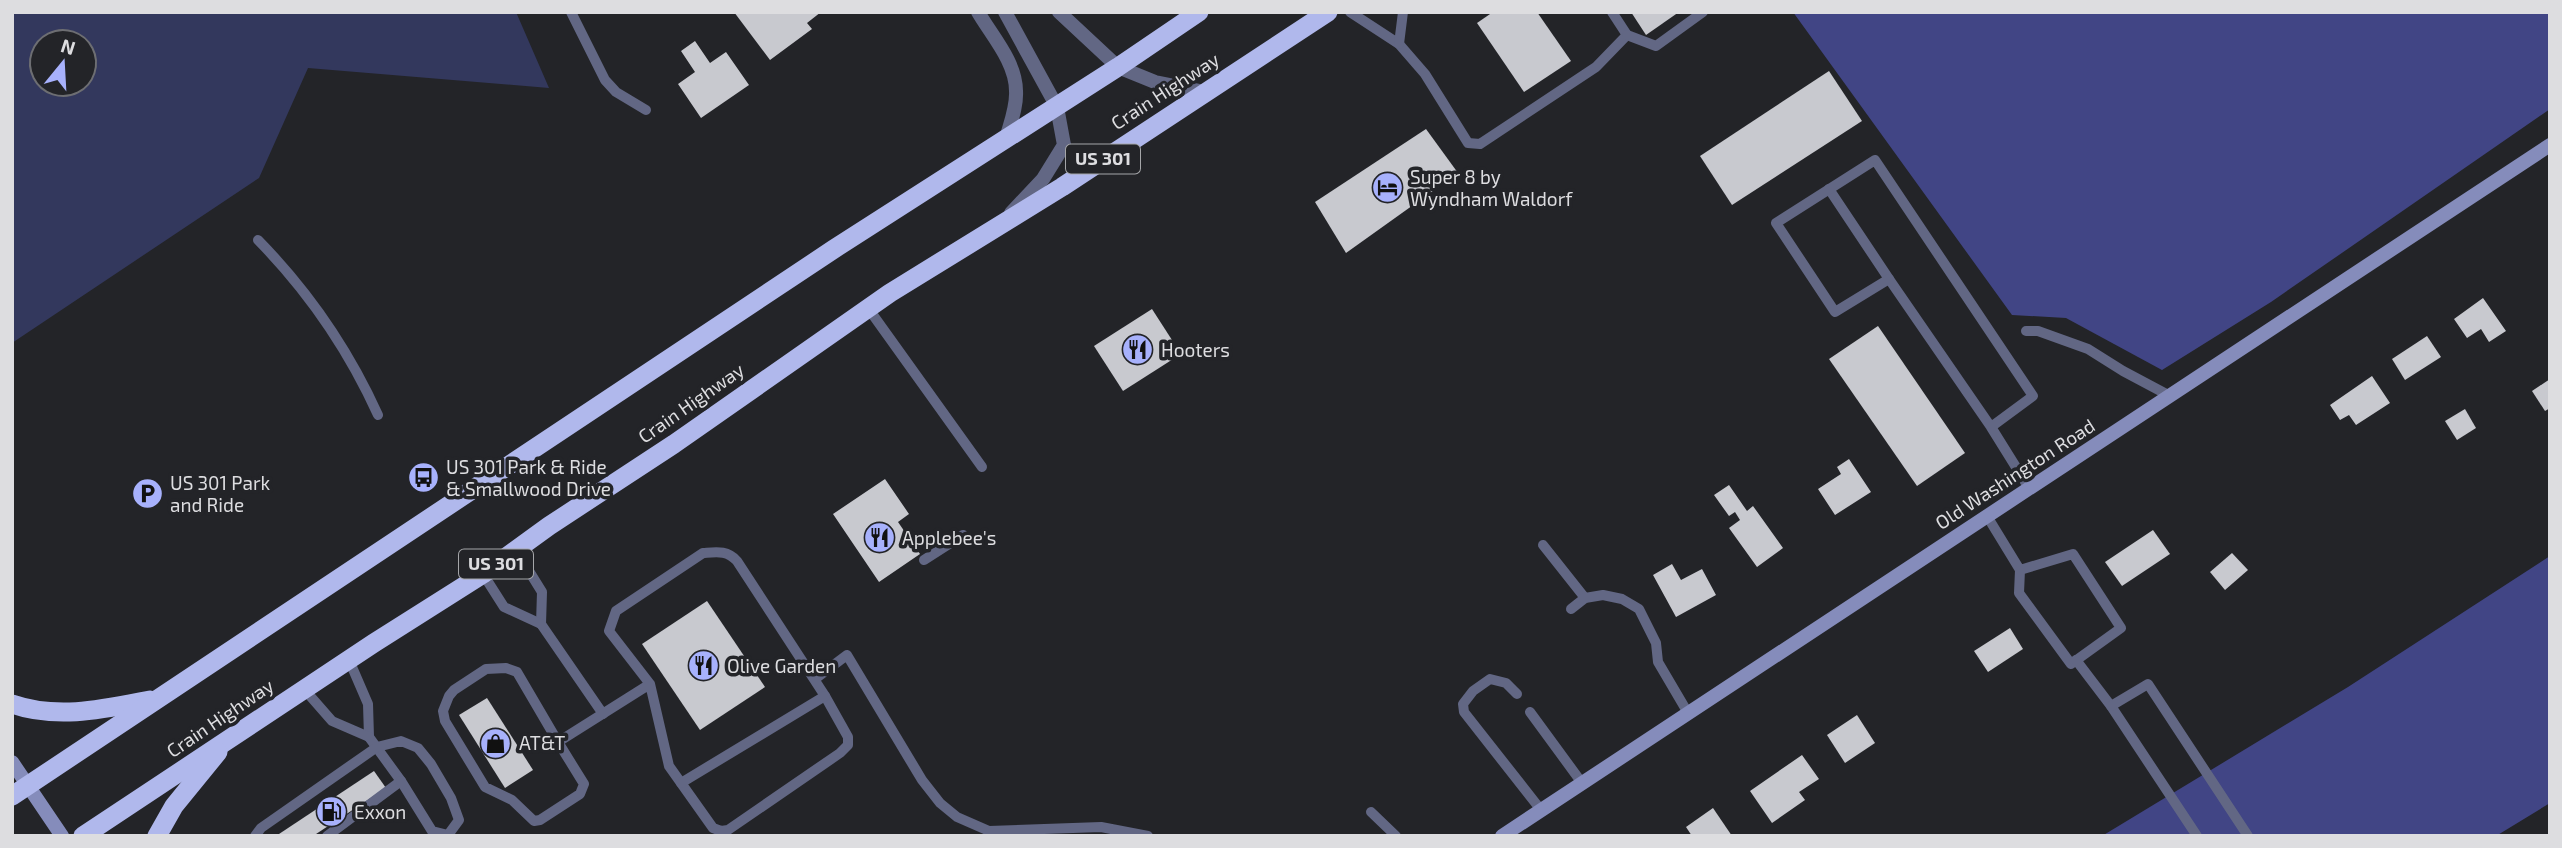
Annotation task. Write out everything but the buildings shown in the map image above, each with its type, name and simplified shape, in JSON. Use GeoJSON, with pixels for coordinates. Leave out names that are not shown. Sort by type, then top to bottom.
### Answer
{"type":"FeatureCollection","features":[{"type":"Feature","properties":{"kind":"highway"},"geometry":{"type":"LineString","coordinates":[[20,790],[811,264],[1057,107],[1199,12]]}},
{"type":"Feature","properties":{"kind":"highway","name":"Crain Highway"},"geometry":{"type":"LineString","coordinates":[[83,836],[483,574],[868,308],[1328,12]]}},
{"type":"Feature","properties":{"kind":"highway"},"geometry":{"type":"LineString","coordinates":[[12,704],[40,711],[83,712],[158,699]]}},
{"type":"Feature","properties":{"kind":"highway"},"geometry":{"type":"LineString","coordinates":[[157,836],[174,806],[205,771],[227,740]]}},
{"type":"Feature","properties":{"kind":"main road","name":"Old Washington Road"},"geometry":{"type":"LineString","coordinates":[[1502,836],[2550,145]]}},
{"type":"Feature","properties":{"kind":"main road"},"geometry":{"type":"LineString","coordinates":[[12,762],[20,790],[62,836]]}},
{"type":"Feature","properties":{"kind":"street"},"geometry":{"type":"LineString","coordinates":[[978,12],[1014,71],[1016,99],[1006,139]]}},
{"type":"Feature","properties":{"kind":"street"},"geometry":{"type":"LineString","coordinates":[[1000,225],[1043,179],[1063,145],[1057,107],[1005,12]]}},
{"type":"Feature","properties":{"kind":"street"},"geometry":{"type":"LineString","coordinates":[[1059,12],[1118,67],[1155,82],[1205,92]]}},
{"type":"Feature","properties":{"kind":"lane"},"geometry":{"type":"LineString","coordinates":[[571,12],[605,80],[616,92],[646,110]]}},
{"type":"Feature","properties":{"kind":"lane"},"geometry":{"type":"LineString","coordinates":[[1350,12],[1399,44],[1425,75],[1468,143],[1474,145],[1480,144],[1596,67],[1627,35]]}},
{"type":"Feature","properties":{"kind":"lane"},"geometry":{"type":"LineString","coordinates":[[1399,44],[1403,12]]}},
{"type":"Feature","properties":{"kind":"lane"},"geometry":{"type":"LineString","coordinates":[[1612,12],[1627,35],[1656,46],[1703,12]]}},
{"type":"Feature","properties":{"kind":"lane"},"geometry":{"type":"LineString","coordinates":[[1889,279],[1835,312],[1776,223],[1874,160],[2033,396],[1991,427]]}},
{"type":"Feature","properties":{"kind":"lane"},"geometry":{"type":"LineString","coordinates":[[1829,189],[1991,427],[2029,488]]}},
{"type":"Feature","properties":{"kind":"lane"},"geometry":{"type":"LineString","coordinates":[[258,240],[284,266],[325,323],[359,373],[378,415]]}},
{"type":"Feature","properties":{"kind":"lane"},"geometry":{"type":"LineString","coordinates":[[868,308],[982,467]]}},
{"type":"Feature","properties":{"kind":"lane"},"geometry":{"type":"LineString","coordinates":[[2026,331],[2038,331],[2078,345],[2170,396]]}},
{"type":"Feature","properties":{"kind":"lane"},"geometry":{"type":"LineString","coordinates":[[1987,516],[2020,570],[2019,593],[2071,664],[2121,628],[2073,554],[2020,570]]}},
{"type":"Feature","properties":{"kind":"lane"},"geometry":{"type":"LineString","coordinates":[[924,560],[963,535]]}},
{"type":"Feature","properties":{"kind":"lane"},"geometry":{"type":"LineString","coordinates":[[1543,545],[1585,598]]}},
{"type":"Feature","properties":{"kind":"lane"},"geometry":{"type":"LineString","coordinates":[[516,550],[542,592],[541,624]]}},
{"type":"Feature","properties":{"kind":"lane"},"geometry":{"type":"LineString","coordinates":[[703,553],[730,554],[815,679],[848,737],[848,746],[728,830],[721,831],[713,828],[669,766],[650,684],[609,631],[616,611],[703,553]]}},
{"type":"Feature","properties":{"kind":"lane"},"geometry":{"type":"LineString","coordinates":[[483,574],[504,607],[541,624],[603,713]]}},
{"type":"Feature","properties":{"kind":"lane"},"geometry":{"type":"LineString","coordinates":[[1571,610],[1585,598],[1603,595],[1622,599],[1639,609],[1656,643],[1658,662],[1688,713]]}},
{"type":"Feature","properties":{"kind":"lane"},"geometry":{"type":"LineString","coordinates":[[815,679],[847,655],[922,780],[940,803],[957,817],[975,826],[1003,832],[1101,827],[1148,836]]}},
{"type":"Feature","properties":{"kind":"lane"},"geometry":{"type":"LineString","coordinates":[[349,660],[368,704],[369,737]]}},
{"type":"Feature","properties":{"kind":"lane"},"geometry":{"type":"LineString","coordinates":[[2076,660],[2111,706],[2197,836]]}},
{"type":"Feature","properties":{"kind":"lane"},"geometry":{"type":"LineString","coordinates":[[506,668],[517,672],[558,742],[584,784],[580,794],[540,820],[534,821],[512,800],[485,787],[445,721],[445,704],[454,690],[486,669],[506,668]]}},
{"type":"Feature","properties":{"kind":"lane"},"geometry":{"type":"LineString","coordinates":[[1517,694],[1506,683],[1490,679],[1468,697],[1463,704],[1464,712],[1541,810]]}},
{"type":"Feature","properties":{"kind":"lane"},"geometry":{"type":"LineString","coordinates":[[558,742],[650,684]]}},
{"type":"Feature","properties":{"kind":"lane"},"geometry":{"type":"LineString","coordinates":[[2111,706],[2148,684],[2248,836]]}},
{"type":"Feature","properties":{"kind":"lane"},"geometry":{"type":"LineString","coordinates":[[255,836],[261,828],[377,747],[401,741],[418,748],[431,764],[451,798],[459,820],[449,835],[432,831],[401,781],[377,747],[369,737],[332,720],[304,689]]}},
{"type":"Feature","properties":{"kind":"lane"},"geometry":{"type":"LineString","coordinates":[[681,783],[825,696]]}},
{"type":"Feature","properties":{"kind":"lane"},"geometry":{"type":"LineString","coordinates":[[1530,712],[1583,783]]}},
{"type":"Feature","properties":{"kind":"lane"},"geometry":{"type":"LineString","coordinates":[[327,836],[401,781]]}},
{"type":"Feature","properties":{"kind":"lane"},"geometry":{"type":"LineString","coordinates":[[1371,812],[1396,836]]}},
{"type":"Feature","properties":{"kind":"shaded area"},"geometry":{"type":"Polygon","coordinates":[[[12,12],[516,12],[549,88],[308,68],[259,178],[12,343],[12,12]]]}},
{"type":"Feature","properties":{"kind":"shaded area"},"geometry":{"type":"Polygon","coordinates":[[[1793,12],[2550,12],[2550,109],[2271,302],[2162,370],[2066,318],[2012,315],[1793,12]]]}},
{"type":"Feature","properties":{"kind":"shaded area"},"geometry":{"type":"Polygon","coordinates":[[[2550,556],[2550,803],[2496,836],[2102,836],[2348,687],[2550,556]]]}},
{"type":"Feature","properties":{"kind":"place","name":"Super 8 by Wyndham Waldorf"},"geometry":{"type":"Point","coordinates":[1387,188]}},
{"type":"Feature","properties":{"kind":"place","name":"Hooters"},"geometry":{"type":"Point","coordinates":[1138,350]}},
{"type":"Feature","properties":{"kind":"place","name":"US 301 Park & Ride & Smallwood Drive"},"geometry":{"type":"Point","coordinates":[423,478]}},
{"type":"Feature","properties":{"kind":"place","name":"US 301 Park and Ride"},"geometry":{"type":"Point","coordinates":[147,494]}},
{"type":"Feature","properties":{"kind":"place","name":"Applebee's"},"geometry":{"type":"Point","coordinates":[879,538]}},
{"type":"Feature","properties":{"kind":"place","name":"Olive Garden"},"geometry":{"type":"Point","coordinates":[704,666]}},
{"type":"Feature","properties":{"kind":"place","name":"AT&T"},"geometry":{"type":"Point","coordinates":[496,743]}},
{"type":"Feature","properties":{"kind":"place","name":"Exxon"},"geometry":{"type":"Point","coordinates":[331,812]}}]}
